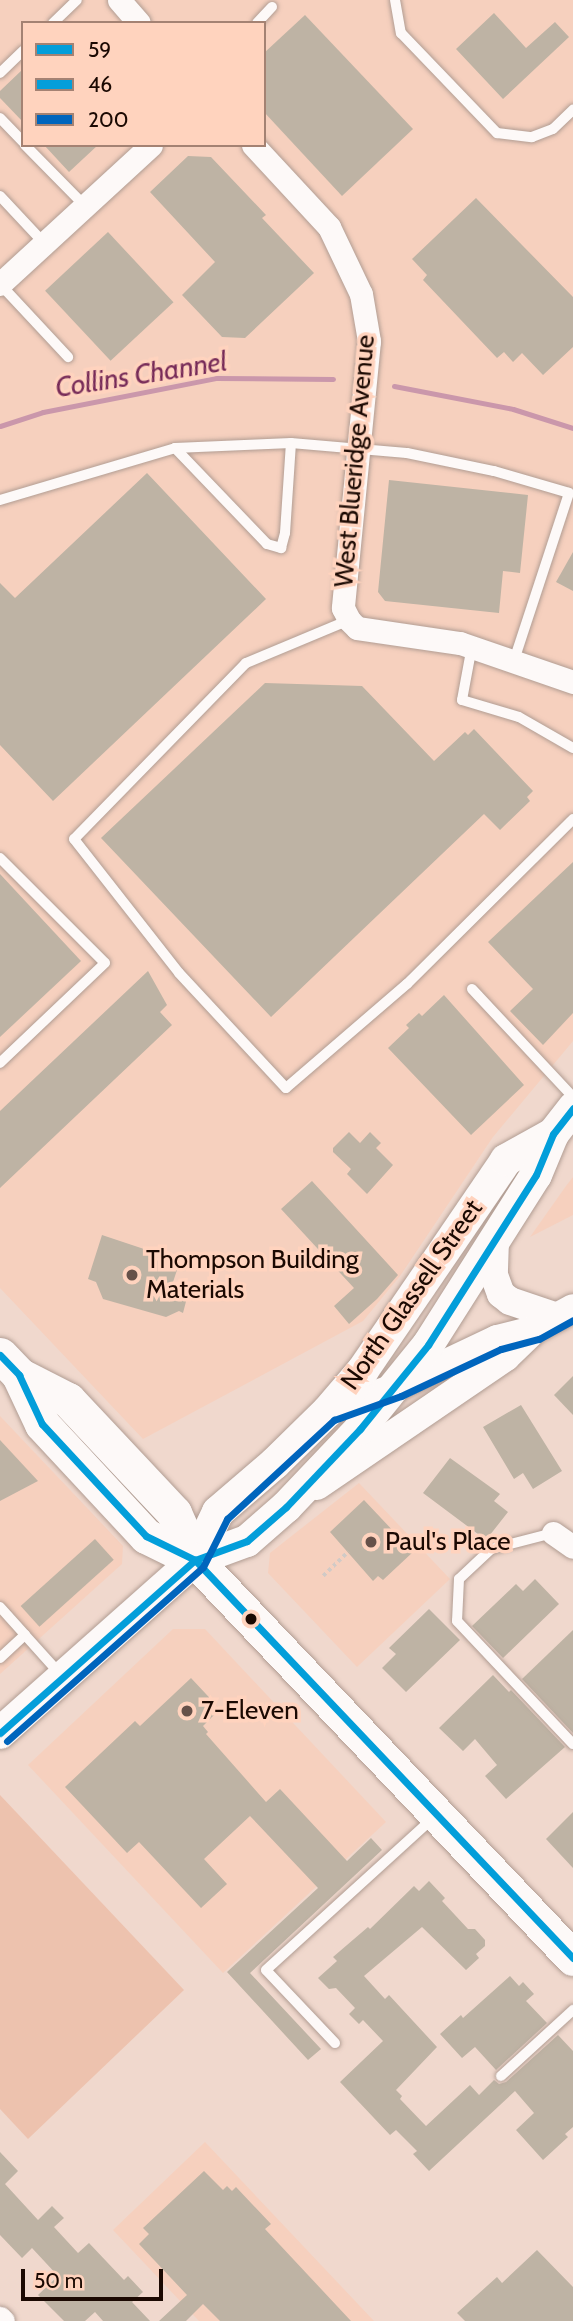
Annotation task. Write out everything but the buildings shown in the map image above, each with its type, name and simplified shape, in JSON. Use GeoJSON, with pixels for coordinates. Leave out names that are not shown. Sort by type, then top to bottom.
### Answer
{"type":"FeatureCollection","features":[{"type":"Feature","properties":{"kind":"main road","name":"North Glassell Street"},"geometry":{"type":"LineString","coordinates":[[0,1733],[195,1560],[247,1541],[286,1507],[396,1387],[428,1345],[536,1175],[553,1134],[573,1108]]}},
{"type":"Feature","properties":{"kind":"main road","name":"North Glassell Street"},"geometry":{"type":"LineString","coordinates":[[195,1560],[218,1512],[328,1410],[386,1338],[506,1160],[553,1134]]}},
{"type":"Feature","properties":{"kind":"main road"},"geometry":{"type":"LineString","coordinates":[[10,1365],[41,1424],[146,1536],[195,1560],[573,1958]]}},
{"type":"Feature","properties":{"kind":"street"},"geometry":{"type":"LineString","coordinates":[[118,0],[137,21]]}},
{"type":"Feature","properties":{"kind":"street"},"geometry":{"type":"LineString","coordinates":[[0,284],[149,147]]}},
{"type":"Feature","properties":{"kind":"street","name":"West Blueridge Avenue"},"geometry":{"type":"LineString","coordinates":[[255,147],[329,227],[361,294],[369,341],[343,608],[349,620],[357,628],[472,646],[573,682]]}},
{"type":"Feature","properties":{"kind":"street"},"geometry":{"type":"LineString","coordinates":[[495,1240],[495,1275],[501,1294],[510,1301],[555,1318]]}},
{"type":"Feature","properties":{"kind":"street"},"geometry":{"type":"LineString","coordinates":[[328,1410],[396,1387],[497,1339],[555,1318]]}},
{"type":"Feature","properties":{"kind":"street"},"geometry":{"type":"LineString","coordinates":[[286,1507],[506,1357],[555,1318]]}},
{"type":"Feature","properties":{"kind":"street"},"geometry":{"type":"LineString","coordinates":[[553,1533],[573,1547]]}},
{"type":"Feature","properties":{"kind":"lane"},"geometry":{"type":"LineString","coordinates":[[55,21],[77,0]]}},
{"type":"Feature","properties":{"kind":"lane"},"geometry":{"type":"LineString","coordinates":[[395,0],[401,33],[497,133],[533,137],[553,129],[573,110]]}},
{"type":"Feature","properties":{"kind":"lane"},"geometry":{"type":"LineString","coordinates":[[259,21],[272,7]]}},
{"type":"Feature","properties":{"kind":"lane"},"geometry":{"type":"LineString","coordinates":[[0,72],[21,53]]}},
{"type":"Feature","properties":{"kind":"lane"},"geometry":{"type":"LineString","coordinates":[[0,118],[21,141]]}},
{"type":"Feature","properties":{"kind":"lane"},"geometry":{"type":"LineString","coordinates":[[27,147],[85,206]]}},
{"type":"Feature","properties":{"kind":"lane"},"geometry":{"type":"LineString","coordinates":[[0,196],[44,243]]}},
{"type":"Feature","properties":{"kind":"lane"},"geometry":{"type":"LineString","coordinates":[[0,284],[68,357]]}},
{"type":"Feature","properties":{"kind":"lane"},"geometry":{"type":"LineString","coordinates":[[175,448],[267,544],[281,548],[285,533],[291,443]]}},
{"type":"Feature","properties":{"kind":"lane"},"geometry":{"type":"LineString","coordinates":[[0,500],[175,448],[291,443],[407,453],[494,471],[569,493],[514,660]]}},
{"type":"Feature","properties":{"kind":"lane"},"geometry":{"type":"LineString","coordinates":[[349,620],[246,663],[74,839],[179,972],[286,1088],[407,984],[573,819]]}},
{"type":"Feature","properties":{"kind":"lane"},"geometry":{"type":"LineString","coordinates":[[472,646],[462,700],[519,717],[573,748]]}},
{"type":"Feature","properties":{"kind":"lane"},"geometry":{"type":"LineString","coordinates":[[0,858],[105,963],[0,1063]]}},
{"type":"Feature","properties":{"kind":"lane"},"geometry":{"type":"LineString","coordinates":[[472,989],[573,1097]]}},
{"type":"Feature","properties":{"kind":"lane"},"geometry":{"type":"LineString","coordinates":[[553,1533],[491,1549],[459,1579],[457,1621],[573,1744]]}},
{"type":"Feature","properties":{"kind":"lane"},"geometry":{"type":"LineString","coordinates":[[0,1607],[62,1676]]}},
{"type":"Feature","properties":{"kind":"lane"},"geometry":{"type":"LineString","coordinates":[[0,1658],[24,1636]]}},
{"type":"Feature","properties":{"kind":"lane"},"geometry":{"type":"LineString","coordinates":[[335,2043],[267,1970],[437,1815]]}},
{"type":"Feature","properties":{"kind":"lane"},"geometry":{"type":"LineString","coordinates":[[501,2076],[573,2010]]}},
{"type":"Feature","properties":{"kind":"path"},"geometry":{"type":"LineString","coordinates":[[323,1576],[348,1552]]}},
{"type":"Feature","properties":{"kind":"shaded area"},"geometry":{"type":"Polygon","coordinates":[[[0,0],[573,0],[573,1041],[493,1137],[400,1276],[363,1321],[143,1439],[0,1288],[0,0]]]}},
{"type":"Feature","properties":{"kind":"shaded area"},"geometry":{"type":"Polygon","coordinates":[[[573,1177],[573,1215],[530,1237],[566,1186],[573,1177]]]}},
{"type":"Feature","properties":{"kind":"shaded area"},"geometry":{"type":"Polygon","coordinates":[[[0,1416],[123,1546],[122,1564],[0,1674],[0,1416]]]}},
{"type":"Feature","properties":{"kind":"shaded area"},"geometry":{"type":"Polygon","coordinates":[[[359,1483],[450,1579],[357,1667],[268,1573],[270,1553],[359,1483]]]}},
{"type":"Feature","properties":{"kind":"shaded area"},"geometry":{"type":"Polygon","coordinates":[[[173,1629],[205,1629],[386,1822],[223,1973],[28,1765],[173,1629]]]}},
{"type":"Feature","properties":{"kind":"shaded area"},"geometry":{"type":"Polygon","coordinates":[[[0,1795],[184,1990],[28,2139],[0,2109],[0,1795]]]}},
{"type":"Feature","properties":{"kind":"shaded area"},"geometry":{"type":"Polygon","coordinates":[[[205,2142],[374,2321],[199,2321],[113,2230],[205,2142]]]}},
{"type":"Feature","properties":{"kind":"waterway","name":"Collins Channel"},"geometry":{"type":"LineString","coordinates":[[0,426],[43,412],[216,378],[333,379]]}},
{"type":"Feature","properties":{"kind":"waterway","name":"Collins Channel"},"geometry":{"type":"LineString","coordinates":[[394,386],[513,409],[573,428]]}},
{"type":"Feature","properties":{"kind":"transit line","name":"59"},"geometry":{"type":"LineString","coordinates":[[0,1733],[195,1560],[247,1541],[286,1507],[360,1429],[428,1345],[536,1175],[553,1134],[573,1108]]}},
{"type":"Feature","properties":{"kind":"transit line","name":"200"},"geometry":{"type":"LineString","coordinates":[[7,1741],[203,1567],[227,1519],[334,1420],[401,1396],[501,1349],[539,1339],[573,1320]]}},
{"type":"Feature","properties":{"kind":"transit line","name":"46"},"geometry":{"type":"LineString","coordinates":[[0,1355],[19,1375],[42,1424],[146,1536],[195,1560],[573,1958]]}},
{"type":"Feature","properties":{"kind":"place","name":"Thompson Building Materials"},"geometry":{"type":"Point","coordinates":[132,1275]}},
{"type":"Feature","properties":{"kind":"place","name":"Paul's Place"},"geometry":{"type":"Point","coordinates":[371,1542]}},
{"type":"Feature","properties":{"kind":"place","name":"7-Eleven"},"geometry":{"type":"Point","coordinates":[187,1711]}}]}
